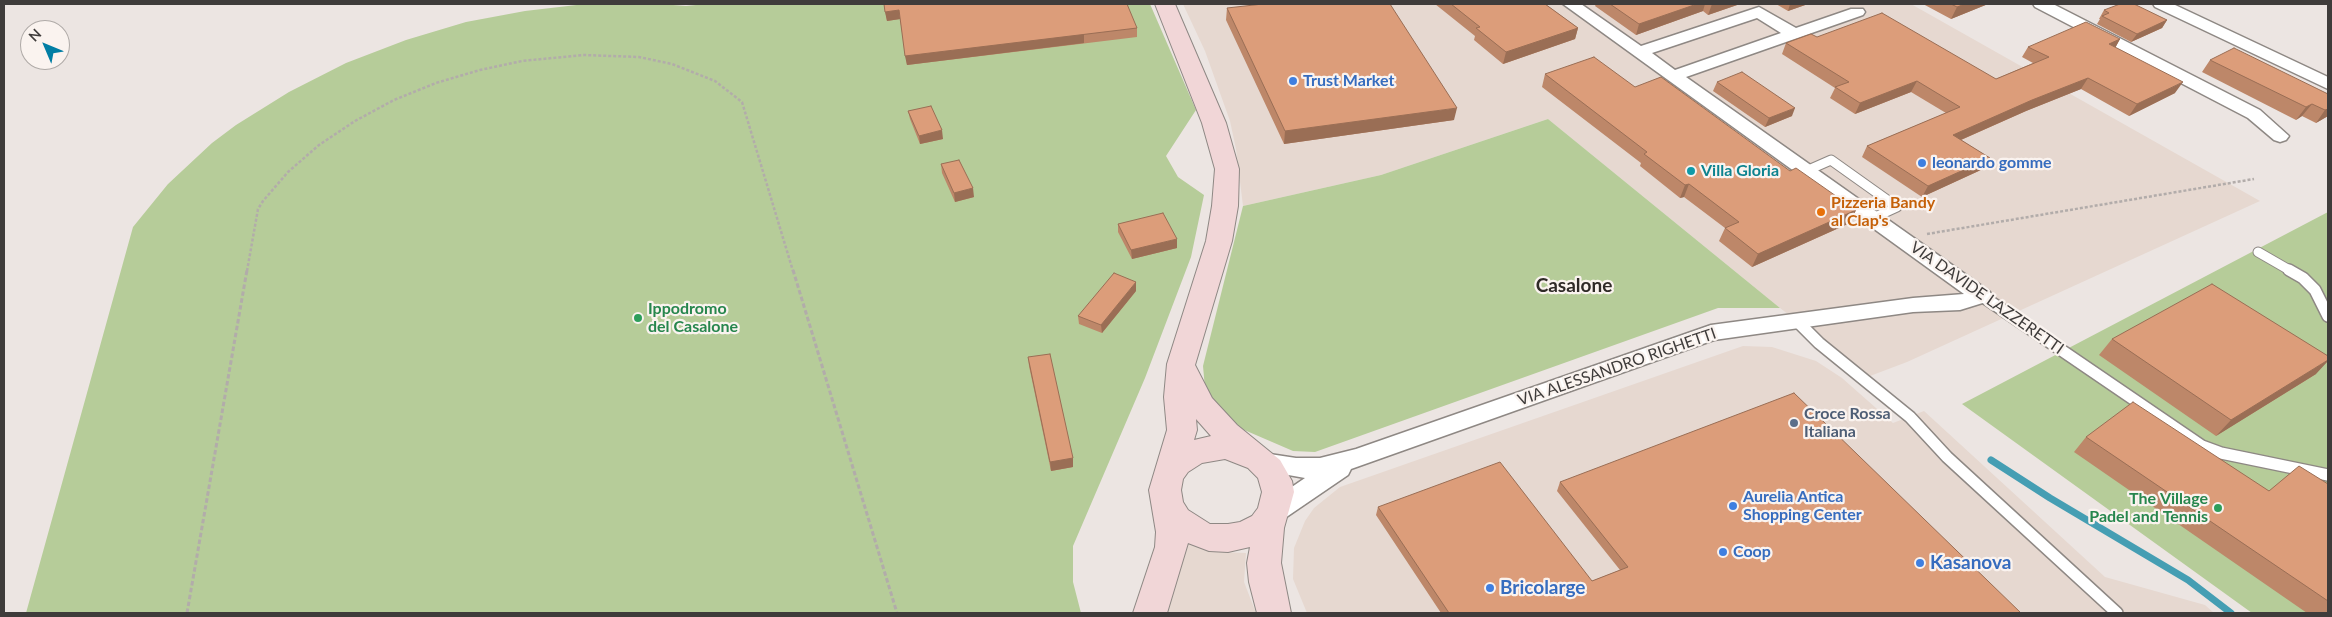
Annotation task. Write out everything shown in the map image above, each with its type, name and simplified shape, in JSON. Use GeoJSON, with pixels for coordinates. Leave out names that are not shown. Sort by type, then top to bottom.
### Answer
{"type":"FeatureCollection","features":[{"type":"Feature","properties":{"kind":"street"},"geometry":{"type":"LineString","coordinates":[[1150,613],[1171,547],[1172,532],[1168,491],[1182,430],[1179,397],[1181,364],[1219,241],[1225,206],[1227,168],[1214,123],[1165,4]]}},
{"type":"Feature","properties":{"kind":"street","name":"VIA DAVIDE LAZZERETTI"},"geometry":{"type":"LineString","coordinates":[[1571,4],[1982,296]]}},
{"type":"Feature","properties":{"kind":"street"},"geometry":{"type":"LineString","coordinates":[[2042,4],[2254,114],[2280,136]]}},
{"type":"Feature","properties":{"kind":"street"},"geometry":{"type":"LineString","coordinates":[[2162,4],[2328,84]]}},
{"type":"Feature","properties":{"kind":"street"},"geometry":{"type":"LineString","coordinates":[[2180,4],[2328,75]]}},
{"type":"Feature","properties":{"kind":"street"},"geometry":{"type":"LineString","coordinates":[[1639,52],[1759,12],[1794,34]]}},
{"type":"Feature","properties":{"kind":"street"},"geometry":{"type":"LineString","coordinates":[[1673,76],[1857,12]]}},
{"type":"Feature","properties":{"kind":"street"},"geometry":{"type":"LineString","coordinates":[[1913,305],[1954,277]]}},
{"type":"Feature","properties":{"kind":"street","name":"VIA ALESSANDRO RIGHETTI"},"geometry":{"type":"LineString","coordinates":[[1358,458],[1694,338],[1742,327],[1798,322],[1913,305],[1960,304],[1982,296]]}},
{"type":"Feature","properties":{"kind":"street"},"geometry":{"type":"LineString","coordinates":[[1181,364],[1201,405],[1226,432],[1261,460],[1276,481],[1278,502],[1268,528],[1264,563],[1266,582],[1274,613]]}},
{"type":"Feature","properties":{"kind":"street"},"geometry":{"type":"LineString","coordinates":[[1225,447],[1243,450],[1261,460],[1296,468],[1320,468],[1358,458],[1325,476],[1274,513],[1263,525],[1247,534],[1228,538],[1208,537],[1191,530],[1177,519],[1168,491],[1177,463],[1190,454],[1207,448],[1225,447]]}},
{"type":"Feature","properties":{"kind":"lane"},"geometry":{"type":"LineString","coordinates":[[1806,171],[1830,160],[1897,207],[1873,218]]}},
{"type":"Feature","properties":{"kind":"lane"},"geometry":{"type":"LineString","coordinates":[[2258,252],[2303,278],[2316,290],[2328,316]]}},
{"type":"Feature","properties":{"kind":"lane","name":"VIA DAVIDE LAZZERETTI"},"geometry":{"type":"LineString","coordinates":[[1982,296],[2202,446],[2221,453],[2328,475]]}},
{"type":"Feature","properties":{"kind":"lane"},"geometry":{"type":"LineString","coordinates":[[1798,322],[1819,343],[1910,417],[1947,457],[2117,613]]}},
{"type":"Feature","properties":{"kind":"path"},"geometry":{"type":"LineString","coordinates":[[187,613],[258,210],[263,201],[288,172],[319,145],[355,121],[394,100],[436,83],[480,70],[522,61],[583,54],[639,57],[680,66],[715,81],[742,102],[897,613]]}},
{"type":"Feature","properties":{"kind":"path"},"geometry":{"type":"LineString","coordinates":[[1902,238],[2254,179]]}},
{"type":"Feature","properties":{"kind":"shaded area"},"geometry":{"type":"Polygon","coordinates":[[[1183,4],[1911,4],[2260,201],[1907,362],[1870,376],[1780,308],[1548,119],[1381,175],[1243,206],[1236,149],[1230,121],[1205,51],[1183,4]]]}},
{"type":"Feature","properties":{"kind":"shaded area"},"geometry":{"type":"Polygon","coordinates":[[[1743,346],[1772,347],[1816,361],[1842,378],[1893,423],[1924,411],[2105,577],[2205,605],[2214,613],[1307,613],[1293,579],[1294,548],[1305,521],[1314,508],[1340,487],[1743,346]]]}},
{"type":"Feature","properties":{"kind":"shaded area"},"geometry":{"type":"Polygon","coordinates":[[[1188,543],[1223,552],[1246,553],[1244,582],[1256,613],[1162,613],[1188,543]]]}},
{"type":"Feature","properties":{"kind":"green space","name":"Ippodromo del Casalone"},"geometry":{"type":"Polygon","coordinates":[[[585,4],[686,6],[706,4],[1150,4],[1196,110],[1166,156],[1178,177],[1204,195],[1191,257],[1145,378],[1073,546],[1073,582],[1081,613],[26,613],[133,227],[168,184],[212,143],[236,125],[289,92],[346,63],[406,40],[466,22],[525,11],[585,4]]]}},
{"type":"Feature","properties":{"kind":"green space"},"geometry":{"type":"Polygon","coordinates":[[[1548,119],[1780,308],[1718,308],[1315,452],[1293,451],[1235,426],[1225,418],[1205,388],[1203,366],[1243,206],[1381,175],[1548,119]]]}},
{"type":"Feature","properties":{"kind":"green space","name":"The Village Padel and Tennis"},"geometry":{"type":"Polygon","coordinates":[[[2328,212],[2328,613],[2252,613],[1962,404],[2328,212]]]}},
{"type":"Feature","properties":{"kind":"building"},"geometry":{"type":"Polygon","coordinates":[[[884,4],[1127,4],[1137,28],[905,56],[899,10],[885,12],[884,4]]]}},
{"type":"Feature","properties":{"kind":"building"},"geometry":{"type":"Polygon","coordinates":[[[1263,4],[1390,4],[1457,108],[1285,131],[1227,8],[1263,4]]]}},
{"type":"Feature","properties":{"kind":"building"},"geometry":{"type":"Polygon","coordinates":[[[1451,4],[1545,4],[1578,28],[1506,52],[1476,28],[1480,27],[1451,4]]]}},
{"type":"Feature","properties":{"kind":"building"},"geometry":{"type":"Polygon","coordinates":[[[1610,4],[1697,4],[1639,24],[1610,4]]]}},
{"type":"Feature","properties":{"kind":"building"},"geometry":{"type":"Polygon","coordinates":[[[1951,4],[1965,4],[1957,7],[1951,4]]]}},
{"type":"Feature","properties":{"kind":"building"},"geometry":{"type":"Polygon","coordinates":[[[2120,4],[2134,4],[2167,20],[2137,34],[2102,16],[2109,13],[2104,10],[2120,4]]]}},
{"type":"Feature","properties":{"kind":"building"},"geometry":{"type":"Polygon","coordinates":[[[1882,13],[1996,79],[2049,57],[2028,47],[2086,22],[2120,39],[2109,44],[2183,82],[2137,104],[2088,78],[2032,100],[1953,135],[1990,158],[1928,186],[1867,146],[1960,107],[1917,81],[1860,103],[1835,87],[1849,82],[1786,43],[1811,34],[1817,37],[1882,13]]]}},
{"type":"Feature","properties":{"kind":"building"},"geometry":{"type":"Polygon","coordinates":[[[2234,48],[2328,94],[2328,109],[2325,110],[2312,104],[2306,107],[2210,60],[2234,48]]]}},
{"type":"Feature","properties":{"kind":"building"},"geometry":{"type":"Polygon","coordinates":[[[1594,57],[1635,87],[1661,77],[1790,171],[1796,168],[1856,210],[1758,254],[1725,228],[1739,222],[1689,184],[1685,185],[1644,154],[1647,152],[1545,74],[1594,57]]]}},
{"type":"Feature","properties":{"kind":"building"},"geometry":{"type":"Polygon","coordinates":[[[1742,72],[1795,108],[1769,118],[1717,82],[1742,72]]]}},
{"type":"Feature","properties":{"kind":"building"},"geometry":{"type":"Polygon","coordinates":[[[931,106],[942,130],[919,136],[908,111],[931,106]]]}},
{"type":"Feature","properties":{"kind":"building"},"geometry":{"type":"Polygon","coordinates":[[[959,160],[973,188],[954,193],[941,164],[959,160]]]}},
{"type":"Feature","properties":{"kind":"building"},"geometry":{"type":"Polygon","coordinates":[[[1163,213],[1177,239],[1131,250],[1118,224],[1163,213]]]}},
{"type":"Feature","properties":{"kind":"building"},"geometry":{"type":"Polygon","coordinates":[[[1114,273],[1136,282],[1101,325],[1078,316],[1114,273]]]}},
{"type":"Feature","properties":{"kind":"building"},"geometry":{"type":"Polygon","coordinates":[[[2212,284],[2328,356],[2328,360],[2231,420],[2112,339],[2212,284]]]}},
{"type":"Feature","properties":{"kind":"building"},"geometry":{"type":"Polygon","coordinates":[[[1050,354],[1073,458],[1050,462],[1028,357],[1050,354]]]}},
{"type":"Feature","properties":{"kind":"building","name":"Aurelia Antica Shopping Center"},"geometry":{"type":"Polygon","coordinates":[[[1794,393],[2021,613],[1449,613],[1378,507],[1500,462],[1592,581],[1628,567],[1560,482],[1794,393]]]}},
{"type":"Feature","properties":{"kind":"building"},"geometry":{"type":"Polygon","coordinates":[[[2133,402],[2269,491],[2299,466],[2328,484],[2328,601],[2086,437],[2133,402]]]}},
{"type":"Feature","properties":{"kind":"waterway"},"geometry":{"type":"LineString","coordinates":[[1991,460],[2050,498],[2188,580],[2231,613]]}},
{"type":"Feature","properties":{"kind":"place","name":"Trust Market"},"geometry":{"type":"Point","coordinates":[1293,81]}},
{"type":"Feature","properties":{"kind":"place","name":"leonardo gomme"},"geometry":{"type":"Point","coordinates":[1922,163]}},
{"type":"Feature","properties":{"kind":"place","name":"Villa Gloria"},"geometry":{"type":"Point","coordinates":[1691,171]}},
{"type":"Feature","properties":{"kind":"place","name":"Pizzeria Bandy al Clap's"},"geometry":{"type":"Point","coordinates":[1821,212]}},
{"type":"Feature","properties":{"kind":"place","name":"Ippodromo del Casalone"},"geometry":{"type":"Point","coordinates":[638,318]}},
{"type":"Feature","properties":{"kind":"place","name":"Croce Rossa Italiana"},"geometry":{"type":"Point","coordinates":[1794,423]}},
{"type":"Feature","properties":{"kind":"place","name":"Aurelia Antica Shopping Center"},"geometry":{"type":"Point","coordinates":[1733,506]}},
{"type":"Feature","properties":{"kind":"place","name":"The Village Padel and Tennis"},"geometry":{"type":"Point","coordinates":[2218,508]}},
{"type":"Feature","properties":{"kind":"place","name":"Coop"},"geometry":{"type":"Point","coordinates":[1723,552]}},
{"type":"Feature","properties":{"kind":"place","name":"Kasanova"},"geometry":{"type":"Point","coordinates":[1920,563]}},
{"type":"Feature","properties":{"kind":"place","name":"Bricolarge"},"geometry":{"type":"Point","coordinates":[1490,588]}},
{"type":"Feature","properties":{"kind":"district","name":"Casalone"},"geometry":{"type":"Point","coordinates":[1574,286]}}]}
